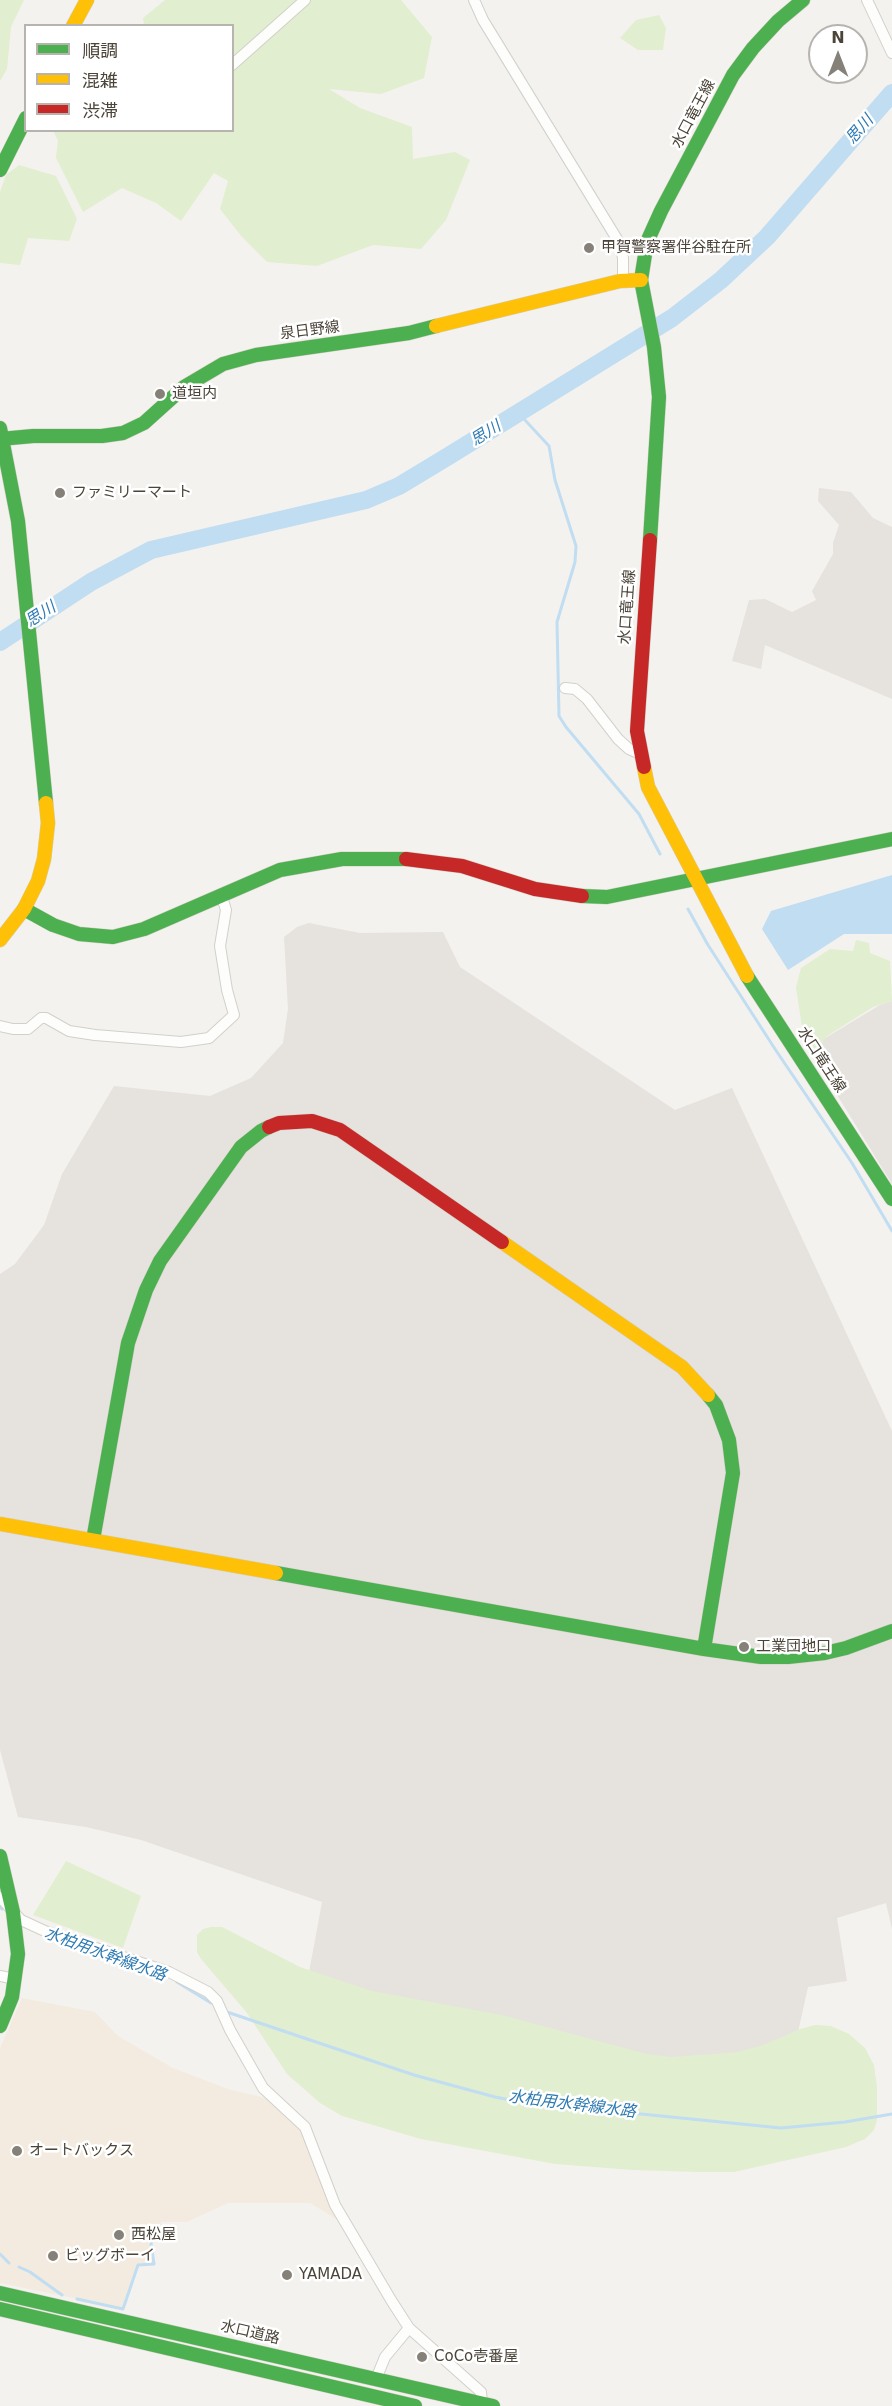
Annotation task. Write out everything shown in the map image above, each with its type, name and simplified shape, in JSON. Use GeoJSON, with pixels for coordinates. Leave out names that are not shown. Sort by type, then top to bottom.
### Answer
{"type":"FeatureCollection","features":[{"type":"Feature","properties":{"kind":"main road"},"geometry":{"type":"LineString","coordinates":[[74,24],[87,0]]}},
{"type":"Feature","properties":{"kind":"main road","name":"水口竜王線"},"geometry":{"type":"LineString","coordinates":[[803,0],[772,28],[733,75],[661,211],[647,243],[641,280],[653,342],[658,380],[659,415],[637,710],[640,754],[648,787],[752,985],[892,1199]]}},
{"type":"Feature","properties":{"kind":"main road"},"geometry":{"type":"LineString","coordinates":[[0,170],[24,122]]}},
{"type":"Feature","properties":{"kind":"main road","name":"泉日野線"},"geometry":{"type":"LineString","coordinates":[[1,435],[102,436],[123,433],[144,423],[193,381],[223,364],[256,355],[409,333],[623,280],[641,280]]}},
{"type":"Feature","properties":{"kind":"main road"},"geometry":{"type":"LineString","coordinates":[[0,940],[24,909],[38,881],[44,858],[48,823],[18,521],[1,435]]}},
{"type":"Feature","properties":{"kind":"main road"},"geometry":{"type":"LineString","coordinates":[[24,909],[52,925],[79,934],[113,937],[144,929],[280,870],[342,859],[414,859],[462,866],[535,889],[569,896],[607,897],[892,839]]}},
{"type":"Feature","properties":{"kind":"main road"},"geometry":{"type":"LineString","coordinates":[[93,1540],[128,1343],[142,1298],[160,1261],[241,1147],[261,1131],[279,1123],[312,1121],[340,1130],[353,1138],[673,1361],[693,1377],[716,1405],[729,1440],[733,1473],[704,1649]]}},
{"type":"Feature","properties":{"kind":"main road"},"geometry":{"type":"LineString","coordinates":[[0,1524],[704,1649],[761,1657],[806,1656],[846,1648],[892,1631]]}},
{"type":"Feature","properties":{"kind":"main road"},"geometry":{"type":"LineString","coordinates":[[0,1856],[13,1912],[18,1954],[12,1997],[0,2026]]}},
{"type":"Feature","properties":{"kind":"main road","name":"水口道路"},"geometry":{"type":"LineString","coordinates":[[0,2293],[488,2405]]}},
{"type":"Feature","properties":{"kind":"main road"},"geometry":{"type":"LineString","coordinates":[[0,2309],[415,2406]]}},
{"type":"Feature","properties":{"kind":"street"},"geometry":{"type":"LineString","coordinates":[[234,63],[305,0]]}},
{"type":"Feature","properties":{"kind":"street"},"geometry":{"type":"LineString","coordinates":[[474,0],[483,20],[620,244],[623,258],[623,280]]}},
{"type":"Feature","properties":{"kind":"street"},"geometry":{"type":"LineString","coordinates":[[867,0],[892,53]]}},
{"type":"Feature","properties":{"kind":"street"},"geometry":{"type":"LineString","coordinates":[[565,688],[575,689],[587,699],[618,739],[628,749],[640,754]]}},
{"type":"Feature","properties":{"kind":"street"},"geometry":{"type":"LineString","coordinates":[[0,1026],[28,1029],[41,1018],[46,1018],[69,1031],[95,1035],[181,1042],[209,1038],[234,1015],[227,990],[220,946],[226,910],[221,894]]}},
{"type":"Feature","properties":{"kind":"street"},"geometry":{"type":"LineString","coordinates":[[0,1897],[21,1920],[47,1932],[169,1972],[208,1992],[217,2001],[230,2030],[263,2088],[305,2127],[335,2205],[409,2328],[482,2392],[488,2405]]}},
{"type":"Feature","properties":{"kind":"street"},"geometry":{"type":"LineString","coordinates":[[0,1976],[15,1979]]}},
{"type":"Feature","properties":{"kind":"street"},"geometry":{"type":"LineString","coordinates":[[355,2392],[376,2379],[385,2356],[409,2328]]}},
{"type":"Feature","properties":{"kind":"shaded area"},"geometry":{"type":"Polygon","coordinates":[[[819,488],[851,492],[873,518],[892,527],[892,699],[765,645],[761,669],[732,661],[749,600],[765,599],[792,612],[816,600],[812,591],[833,554],[833,543],[839,525],[818,501],[819,488]]]}},
{"type":"Feature","properties":{"kind":"shaded area"},"geometry":{"type":"Polygon","coordinates":[[[309,923],[360,933],[443,932],[460,967],[675,1110],[732,1088],[892,1431],[892,1929],[886,1903],[837,1918],[847,1981],[808,1987],[786,2086],[305,1994],[322,1902],[141,1840],[86,1827],[18,1817],[0,1750],[0,1274],[15,1264],[44,1225],[62,1174],[114,1086],[210,1096],[251,1078],[283,1043],[288,1009],[284,937],[297,927],[309,923]]]}},
{"type":"Feature","properties":{"kind":"shaded area"},"geometry":{"type":"Polygon","coordinates":[[[892,1001],[892,1184],[828,1080],[830,1066],[823,1052],[807,1049],[880,1005],[892,1001]]]}},
{"type":"Feature","properties":{"kind":"shaded area"},"geometry":{"type":"Polygon","coordinates":[[[22,1998],[95,2012],[118,2036],[173,2068],[228,2089],[265,2098],[289,2115],[303,2131],[336,2219],[310,2203],[228,2203],[187,2222],[161,2222],[164,2232],[151,2236],[154,2263],[136,2266],[122,2308],[0,2283],[0,2048],[22,1998]]]}},
{"type":"Feature","properties":{"kind":"green space"},"geometry":{"type":"Polygon","coordinates":[[[0,0],[24,0],[11,27],[7,69],[0,81],[0,0]]]}},
{"type":"Feature","properties":{"kind":"green space"},"geometry":{"type":"Polygon","coordinates":[[[165,0],[401,0],[432,37],[424,78],[381,94],[329,89],[360,108],[412,127],[413,159],[455,152],[470,160],[446,220],[421,249],[373,245],[317,266],[267,262],[242,237],[220,209],[228,181],[214,173],[181,221],[156,203],[122,188],[83,212],[56,158],[58,140],[54,132],[234,132],[234,24],[144,24],[143,18],[165,0]]]}},
{"type":"Feature","properties":{"kind":"green space"},"geometry":{"type":"Polygon","coordinates":[[[659,15],[666,28],[663,50],[638,50],[620,38],[636,20],[659,15]]]}},
{"type":"Feature","properties":{"kind":"green space"},"geometry":{"type":"Polygon","coordinates":[[[19,165],[56,176],[77,219],[69,241],[28,238],[20,265],[0,263],[0,192],[6,175],[19,165]]]}},
{"type":"Feature","properties":{"kind":"green space"},"geometry":{"type":"Polygon","coordinates":[[[856,940],[869,943],[870,953],[890,961],[892,1001],[873,1007],[827,1036],[819,1048],[805,1048],[796,987],[801,968],[830,949],[853,951],[856,940]]]}},
{"type":"Feature","properties":{"kind":"green space"},"geometry":{"type":"Polygon","coordinates":[[[66,1861],[141,1896],[123,1948],[33,1915],[66,1861]]]}},
{"type":"Feature","properties":{"kind":"green space"},"geometry":{"type":"Polygon","coordinates":[[[222,1927],[300,1967],[372,1991],[502,2015],[647,2054],[672,2057],[737,2052],[763,2045],[800,2029],[815,2025],[831,2026],[849,2034],[865,2048],[874,2065],[877,2120],[874,2130],[865,2139],[846,2147],[734,2172],[633,2170],[555,2164],[421,2139],[342,2116],[320,2103],[287,2074],[247,2013],[197,1952],[197,1935],[203,1929],[222,1927]]]}},
{"type":"Feature","properties":{"kind":"water"},"geometry":{"type":"Polygon","coordinates":[[[892,875],[892,934],[844,934],[788,970],[762,929],[771,911],[892,875]]]}},
{"type":"Feature","properties":{"kind":"waterway","name":"思川"},"geometry":{"type":"LineString","coordinates":[[0,642],[91,582],[151,550],[366,500],[399,486],[447,457],[672,318],[721,280],[767,237],[892,93]]}},
{"type":"Feature","properties":{"kind":"waterway"},"geometry":{"type":"LineString","coordinates":[[509,418],[524,419],[549,446],[555,480],[576,546],[575,562],[557,622],[559,716],[639,814],[660,854]]}},
{"type":"Feature","properties":{"kind":"waterway"},"geometry":{"type":"LineString","coordinates":[[688,909],[708,945],[775,1049],[852,1163],[892,1231]]}},
{"type":"Feature","properties":{"kind":"waterway","name":"水柏用水幹線水路"},"geometry":{"type":"LineString","coordinates":[[177,1982],[211,2003]]}},
{"type":"Feature","properties":{"kind":"waterway","name":"水柏用水幹線水路"},"geometry":{"type":"LineString","coordinates":[[227,2012],[414,2075],[521,2102],[781,2128],[845,2122],[892,2114]]}},
{"type":"Feature","properties":{"kind":"waterway"},"geometry":{"type":"LineString","coordinates":[[77,2299],[123,2309],[138,2265],[154,2264],[150,2236]]}},
{"type":"Feature","properties":{"kind":"waterway"},"geometry":{"type":"LineString","coordinates":[[0,2254],[9,2263]]}},
{"type":"Feature","properties":{"kind":"waterway"},"geometry":{"type":"LineString","coordinates":[[19,2267],[30,2272],[62,2295]]}},
{"type":"Feature","properties":{"kind":"traffic: fast"},"geometry":{"type":"LineString","coordinates":[[650,540],[659,397],[654,347],[641,280],[647,242],[733,75],[753,48],[778,21],[803,0]]}},
{"type":"Feature","properties":{"kind":"traffic: fast"},"geometry":{"type":"LineString","coordinates":[[0,170],[24,122]]}},
{"type":"Feature","properties":{"kind":"traffic: fast"},"geometry":{"type":"LineString","coordinates":[[0,439],[33,436],[102,436],[123,433],[144,423],[184,387],[223,364],[256,355],[409,333],[436,326]]}},
{"type":"Feature","properties":{"kind":"traffic: fast"},"geometry":{"type":"LineString","coordinates":[[0,428],[18,521],[46,803]]}},
{"type":"Feature","properties":{"kind":"traffic: fast"},"geometry":{"type":"LineString","coordinates":[[582,896],[607,897],[892,839]]}},
{"type":"Feature","properties":{"kind":"traffic: fast"},"geometry":{"type":"LineString","coordinates":[[24,909],[53,925],[79,934],[113,937],[144,929],[280,870],[342,859],[406,859]]}},
{"type":"Feature","properties":{"kind":"traffic: fast"},"geometry":{"type":"LineString","coordinates":[[747,976],[892,1199]]}},
{"type":"Feature","properties":{"kind":"traffic: fast"},"geometry":{"type":"LineString","coordinates":[[93,1540],[128,1343],[146,1290],[160,1261],[241,1147],[269,1127]]}},
{"type":"Feature","properties":{"kind":"traffic: fast"},"geometry":{"type":"LineString","coordinates":[[704,1649],[733,1473],[729,1440],[716,1405],[708,1395]]}},
{"type":"Feature","properties":{"kind":"traffic: fast"},"geometry":{"type":"LineString","coordinates":[[276,1573],[704,1649],[761,1657],[825,1653],[846,1648],[892,1631]]}},
{"type":"Feature","properties":{"kind":"traffic: fast"},"geometry":{"type":"LineString","coordinates":[[0,1856],[13,1912],[18,1954],[12,1997],[0,2026]]}},
{"type":"Feature","properties":{"kind":"traffic: fast"},"geometry":{"type":"LineString","coordinates":[[0,2293],[493,2406]]}},
{"type":"Feature","properties":{"kind":"traffic: fast"},"geometry":{"type":"LineString","coordinates":[[0,2309],[415,2406]]}},
{"type":"Feature","properties":{"kind":"traffic: slow"},"geometry":{"type":"LineString","coordinates":[[74,24],[87,0]]}},
{"type":"Feature","properties":{"kind":"traffic: slow"},"geometry":{"type":"LineString","coordinates":[[436,326],[620,281],[641,280]]}},
{"type":"Feature","properties":{"kind":"traffic: slow"},"geometry":{"type":"LineString","coordinates":[[644,767],[648,787],[747,976]]}},
{"type":"Feature","properties":{"kind":"traffic: slow"},"geometry":{"type":"LineString","coordinates":[[0,940],[24,909],[38,881],[44,859],[48,823],[46,803]]}},
{"type":"Feature","properties":{"kind":"traffic: slow"},"geometry":{"type":"LineString","coordinates":[[502,1242],[682,1367],[708,1395]]}},
{"type":"Feature","properties":{"kind":"traffic: slow"},"geometry":{"type":"LineString","coordinates":[[0,1524],[276,1573]]}},
{"type":"Feature","properties":{"kind":"traffic: jam"},"geometry":{"type":"LineString","coordinates":[[644,767],[637,731],[650,540]]}},
{"type":"Feature","properties":{"kind":"traffic: jam"},"geometry":{"type":"LineString","coordinates":[[406,859],[462,866],[535,889],[582,896]]}},
{"type":"Feature","properties":{"kind":"traffic: jam"},"geometry":{"type":"LineString","coordinates":[[269,1127],[279,1123],[312,1121],[340,1130],[502,1242]]}},
{"type":"Feature","properties":{"kind":"place","name":"甲賀警察署伴谷駐在所"},"geometry":{"type":"Point","coordinates":[589,248]}},
{"type":"Feature","properties":{"kind":"place","name":"道垣内"},"geometry":{"type":"Point","coordinates":[160,394]}},
{"type":"Feature","properties":{"kind":"place","name":"ファミリーマート"},"geometry":{"type":"Point","coordinates":[60,493]}},
{"type":"Feature","properties":{"kind":"place","name":"工業団地口"},"geometry":{"type":"Point","coordinates":[744,1647]}},
{"type":"Feature","properties":{"kind":"place","name":"オートバックス"},"geometry":{"type":"Point","coordinates":[17,2151]}},
{"type":"Feature","properties":{"kind":"place","name":"西松屋"},"geometry":{"type":"Point","coordinates":[119,2235]}},
{"type":"Feature","properties":{"kind":"place","name":"ビッグボーイ"},"geometry":{"type":"Point","coordinates":[53,2256]}},
{"type":"Feature","properties":{"kind":"place","name":"YAMADA"},"geometry":{"type":"Point","coordinates":[287,2275]}},
{"type":"Feature","properties":{"kind":"place","name":"CoCo壱番屋"},"geometry":{"type":"Point","coordinates":[422,2357]}}]}
